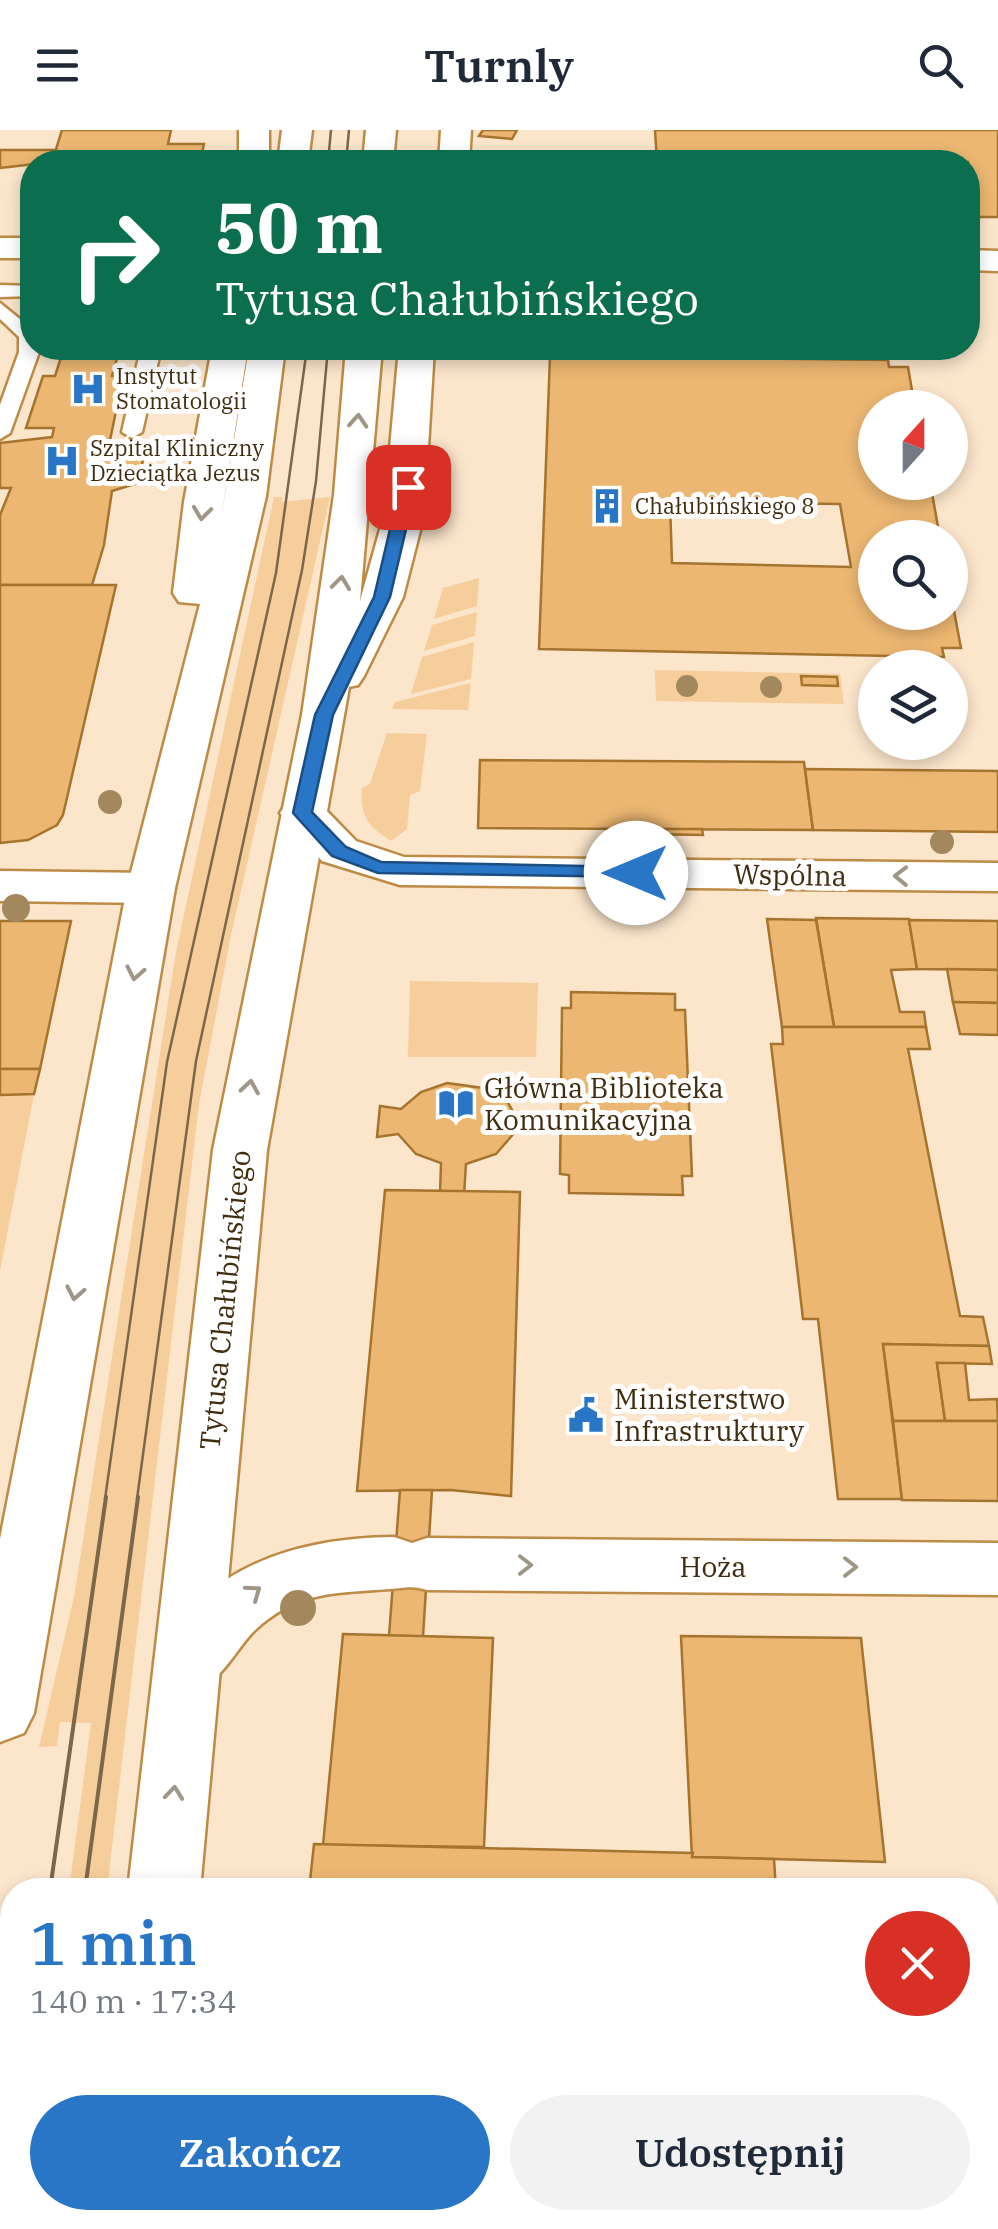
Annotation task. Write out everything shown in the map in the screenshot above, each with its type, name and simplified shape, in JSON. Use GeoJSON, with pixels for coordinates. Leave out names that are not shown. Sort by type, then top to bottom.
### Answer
{"type":"FeatureCollection","features":[{"type":"Feature","properties":{"kind":"main road"},"geometry":{"type":"LineString","coordinates":[[175,775],[202,502],[228,360]]}},
{"type":"Feature","properties":{"kind":"main road"},"geometry":{"type":"LineString","coordinates":[[0,1713],[150,888],[246,496],[265,360]]}},
{"type":"Feature","properties":{"kind":"main road","name":"Tytusa Chałubińskiego"},"geometry":{"type":"LineString","coordinates":[[165,1878],[240,1150],[302,813],[324,715],[352,495],[363,360]]}},
{"type":"Feature","properties":{"kind":"main road","name":"Tytusa Chałubińskiego"},"geometry":{"type":"LineString","coordinates":[[324,715],[382,597],[404,515],[415,360]]}},
{"type":"Feature","properties":{"kind":"main road","name":"Wspólna"},"geometry":{"type":"LineString","coordinates":[[302,813],[339,852],[400,871],[998,877]]}},
{"type":"Feature","properties":{"kind":"main road"},"geometry":{"type":"LineString","coordinates":[[0,886],[150,888]]}},
{"type":"Feature","properties":{"kind":"main road","name":"Hoża"},"geometry":{"type":"LineString","coordinates":[[188,1662],[222,1616],[274,1578],[328,1562],[998,1569]]}},
{"type":"Feature","properties":{"kind":"lane"},"geometry":{"type":"LineString","coordinates":[[0,309],[20,327]]}},
{"type":"Feature","properties":{"kind":"lane"},"geometry":{"type":"LineString","coordinates":[[0,433],[26,360]]}},
{"type":"Feature","properties":{"kind":"lane"},"geometry":{"type":"LineString","coordinates":[[132,432],[147,360]]}},
{"type":"Feature","properties":{"kind":"shaded area"},"geometry":{"type":"Polygon","coordinates":[[[274,497],[282,497],[282,502],[330,497],[231,935],[199,1104],[108,1878],[71,1878],[91,1723],[60,1722],[57,1746],[39,1747],[74,1597],[176,952],[274,497]]]}},
{"type":"Feature","properties":{"kind":"shaded area"},"geometry":{"type":"Polygon","coordinates":[[[479,578],[477,606],[434,619],[443,588],[479,578]]]}},
{"type":"Feature","properties":{"kind":"shaded area"},"geometry":{"type":"Polygon","coordinates":[[[477,612],[475,636],[424,651],[432,625],[477,612]]]}},
{"type":"Feature","properties":{"kind":"shaded area"},"geometry":{"type":"Polygon","coordinates":[[[474,642],[471,679],[411,694],[422,657],[474,642]]]}},
{"type":"Feature","properties":{"kind":"shaded area"},"geometry":{"type":"Polygon","coordinates":[[[655,670],[840,674],[844,704],[656,701],[655,670]]]}},
{"type":"Feature","properties":{"kind":"shaded area"},"geometry":{"type":"Polygon","coordinates":[[[471,683],[468,710],[392,709],[395,702],[471,683]]]}},
{"type":"Feature","properties":{"kind":"shaded area"},"geometry":{"type":"Polygon","coordinates":[[[387,733],[427,734],[420,791],[410,795],[407,829],[391,841],[367,820],[362,806],[362,788],[370,784],[387,733]]]}},
{"type":"Feature","properties":{"kind":"shaded area"},"geometry":{"type":"Polygon","coordinates":[[[410,981],[538,983],[536,1057],[408,1057],[410,981]]]}},
{"type":"Feature","properties":{"kind":"shaded area"},"geometry":{"type":"Polygon","coordinates":[[[34,1094],[0,1271],[0,1095],[34,1094]]]}},
{"type":"Feature","properties":{"kind":"building"},"geometry":{"type":"Polygon","coordinates":[[[62,130],[171,130],[168,144],[204,144],[203,150],[56,150],[62,130]]]}},
{"type":"Feature","properties":{"kind":"building"},"geometry":{"type":"Polygon","coordinates":[[[483,130],[517,130],[512,139],[479,136],[483,130]]]}},
{"type":"Feature","properties":{"kind":"building"},"geometry":{"type":"Polygon","coordinates":[[[655,130],[998,130],[998,217],[980,217],[980,150],[656,150],[655,130]]]}},
{"type":"Feature","properties":{"kind":"building"},"geometry":{"type":"Polygon","coordinates":[[[0,150],[20,150],[20,166],[0,168],[0,150]]]}},
{"type":"Feature","properties":{"kind":"building"},"geometry":{"type":"Polygon","coordinates":[[[60,360],[117,360],[112,376],[123,377],[108,450],[125,450],[143,460],[138,483],[112,491],[104,545],[92,585],[0,585],[0,515],[11,488],[0,488],[0,443],[52,437],[54,428],[26,428],[43,376],[55,376],[60,360]]]}},
{"type":"Feature","properties":{"kind":"building","name":"Chałubińskiego 8"},"geometry":{"type":"Polygon","coordinates":[[[550,360],[888,360],[889,367],[908,367],[912,390],[858,390],[858,500],[933,500],[937,520],[858,520],[858,630],[958,630],[961,648],[858,650],[858,655],[539,649],[550,360]],[[670,503],[672,563],[851,567],[840,504],[670,503]]]}},
{"type":"Feature","properties":{"kind":"building"},"geometry":{"type":"Polygon","coordinates":[[[0,585],[116,585],[63,815],[57,825],[28,840],[0,843],[0,585]]]}},
{"type":"Feature","properties":{"kind":"building"},"geometry":{"type":"Polygon","coordinates":[[[801,676],[837,677],[838,686],[802,685],[801,676]]]}},
{"type":"Feature","properties":{"kind":"building"},"geometry":{"type":"Polygon","coordinates":[[[480,760],[804,762],[813,830],[478,828],[480,760]]]}},
{"type":"Feature","properties":{"kind":"building"},"geometry":{"type":"Polygon","coordinates":[[[805,769],[998,771],[998,832],[813,830],[805,769]]]}},
{"type":"Feature","properties":{"kind":"building"},"geometry":{"type":"Polygon","coordinates":[[[639,829],[702,829],[703,835],[639,834],[639,829]]]}},
{"type":"Feature","properties":{"kind":"building"},"geometry":{"type":"Polygon","coordinates":[[[816,918],[909,919],[917,969],[891,970],[900,1012],[924,1012],[926,1027],[834,1027],[816,918]]]}},
{"type":"Feature","properties":{"kind":"building"},"geometry":{"type":"Polygon","coordinates":[[[767,919],[816,920],[834,1027],[782,1027],[767,919]]]}},
{"type":"Feature","properties":{"kind":"building"},"geometry":{"type":"Polygon","coordinates":[[[909,920],[998,921],[998,970],[917,969],[909,920]]]}},
{"type":"Feature","properties":{"kind":"building"},"geometry":{"type":"Polygon","coordinates":[[[0,921],[71,921],[40,1069],[0,1069],[0,921]]]}},
{"type":"Feature","properties":{"kind":"building"},"geometry":{"type":"Polygon","coordinates":[[[947,969],[998,970],[998,1003],[953,1002],[947,969]]]}},
{"type":"Feature","properties":{"kind":"building"},"geometry":{"type":"Polygon","coordinates":[[[571,992],[675,994],[675,1010],[685,1010],[692,1176],[682,1176],[683,1195],[569,1193],[569,1175],[560,1174],[562,1008],[571,1008],[571,992]]]}},
{"type":"Feature","properties":{"kind":"building"},"geometry":{"type":"Polygon","coordinates":[[[953,1002],[998,1003],[998,1035],[960,1034],[953,1002]]]}},
{"type":"Feature","properties":{"kind":"building"},"geometry":{"type":"Polygon","coordinates":[[[782,1027],[926,1027],[930,1049],[908,1049],[960,1316],[983,1317],[989,1346],[883,1344],[902,1499],[838,1499],[818,1319],[803,1319],[771,1044],[783,1044],[782,1027]]]}},
{"type":"Feature","properties":{"kind":"building"},"geometry":{"type":"Polygon","coordinates":[[[0,1069],[40,1069],[34,1094],[0,1095],[0,1069]]]}},
{"type":"Feature","properties":{"kind":"building"},"geometry":{"type":"Polygon","coordinates":[[[447,1083],[490,1089],[507,1101],[515,1115],[561,1115],[562,1133],[515,1132],[496,1154],[466,1164],[464,1195],[440,1194],[441,1163],[416,1154],[398,1134],[377,1137],[380,1106],[401,1109],[421,1092],[447,1083]]]}},
{"type":"Feature","properties":{"kind":"building"},"geometry":{"type":"Polygon","coordinates":[[[385,1190],[520,1192],[511,1496],[451,1490],[357,1491],[385,1190]]]}},
{"type":"Feature","properties":{"kind":"building"},"geometry":{"type":"Polygon","coordinates":[[[883,1344],[989,1346],[992,1364],[937,1363],[945,1421],[893,1421],[883,1344]]]}},
{"type":"Feature","properties":{"kind":"building"},"geometry":{"type":"Polygon","coordinates":[[[937,1363],[965,1363],[969,1400],[997,1399],[998,1421],[945,1421],[937,1363]]]}},
{"type":"Feature","properties":{"kind":"building"},"geometry":{"type":"Polygon","coordinates":[[[893,1421],[998,1421],[998,1501],[902,1500],[893,1421]]]}},
{"type":"Feature","properties":{"kind":"building"},"geometry":{"type":"Polygon","coordinates":[[[400,1490],[432,1490],[423,1637],[389,1636],[400,1490]]]}},
{"type":"Feature","properties":{"kind":"building"},"geometry":{"type":"Polygon","coordinates":[[[343,1634],[493,1638],[484,1847],[323,1845],[343,1634]]]}},
{"type":"Feature","properties":{"kind":"building"},"geometry":{"type":"Polygon","coordinates":[[[681,1636],[861,1638],[885,1862],[692,1857],[681,1636]]]}},
{"type":"Feature","properties":{"kind":"building"},"geometry":{"type":"Polygon","coordinates":[[[314,1844],[693,1853],[692,1857],[774,1859],[775,1878],[310,1878],[314,1844]]]}},
{"type":"Feature","properties":{"kind":"tram line"},"geometry":{"type":"LineString","coordinates":[[329,150],[331,130]]}},
{"type":"Feature","properties":{"kind":"tram line"},"geometry":{"type":"LineString","coordinates":[[347,150],[349,130]]}},
{"type":"Feature","properties":{"kind":"tram line"},"geometry":{"type":"LineString","coordinates":[[105,1499],[167,1062],[276,573],[305,360]]}},
{"type":"Feature","properties":{"kind":"tram line"},"geometry":{"type":"LineString","coordinates":[[137,1499],[196,1061],[302,570],[316,481],[327,360]]}},
{"type":"Feature","properties":{"kind":"tram line"},"geometry":{"type":"LineString","coordinates":[[52,1878],[106,1497]]}},
{"type":"Feature","properties":{"kind":"tram line"},"geometry":{"type":"LineString","coordinates":[[87,1878],[138,1497]]}},
{"type":"Feature","properties":{"kind":"place","name":"Instytut Stomatologii"},"geometry":{"type":"Point","coordinates":[88,389]}},
{"type":"Feature","properties":{"kind":"place","name":"Szpital Kliniczny Dzieciątka Jezus"},"geometry":{"type":"Point","coordinates":[62,461]}},
{"type":"Feature","properties":{"kind":"place","name":"Chałubińskiego 8"},"geometry":{"type":"Point","coordinates":[607,506]}},
{"type":"Feature","properties":{"kind":"place","name":"Główna Biblioteka Komunikacyjna"},"geometry":{"type":"Point","coordinates":[456,1104]}},
{"type":"Feature","properties":{"kind":"place","name":"Ministerstwo Infrastruktury"},"geometry":{"type":"Point","coordinates":[586,1415]}},
{"type":"Feature","properties":{"kind":"route"},"geometry":{"type":"LineString","coordinates":[[408,487],[382,597],[324,715],[302,813],[320,837],[339,852],[378,868],[636,873]]}}]}
